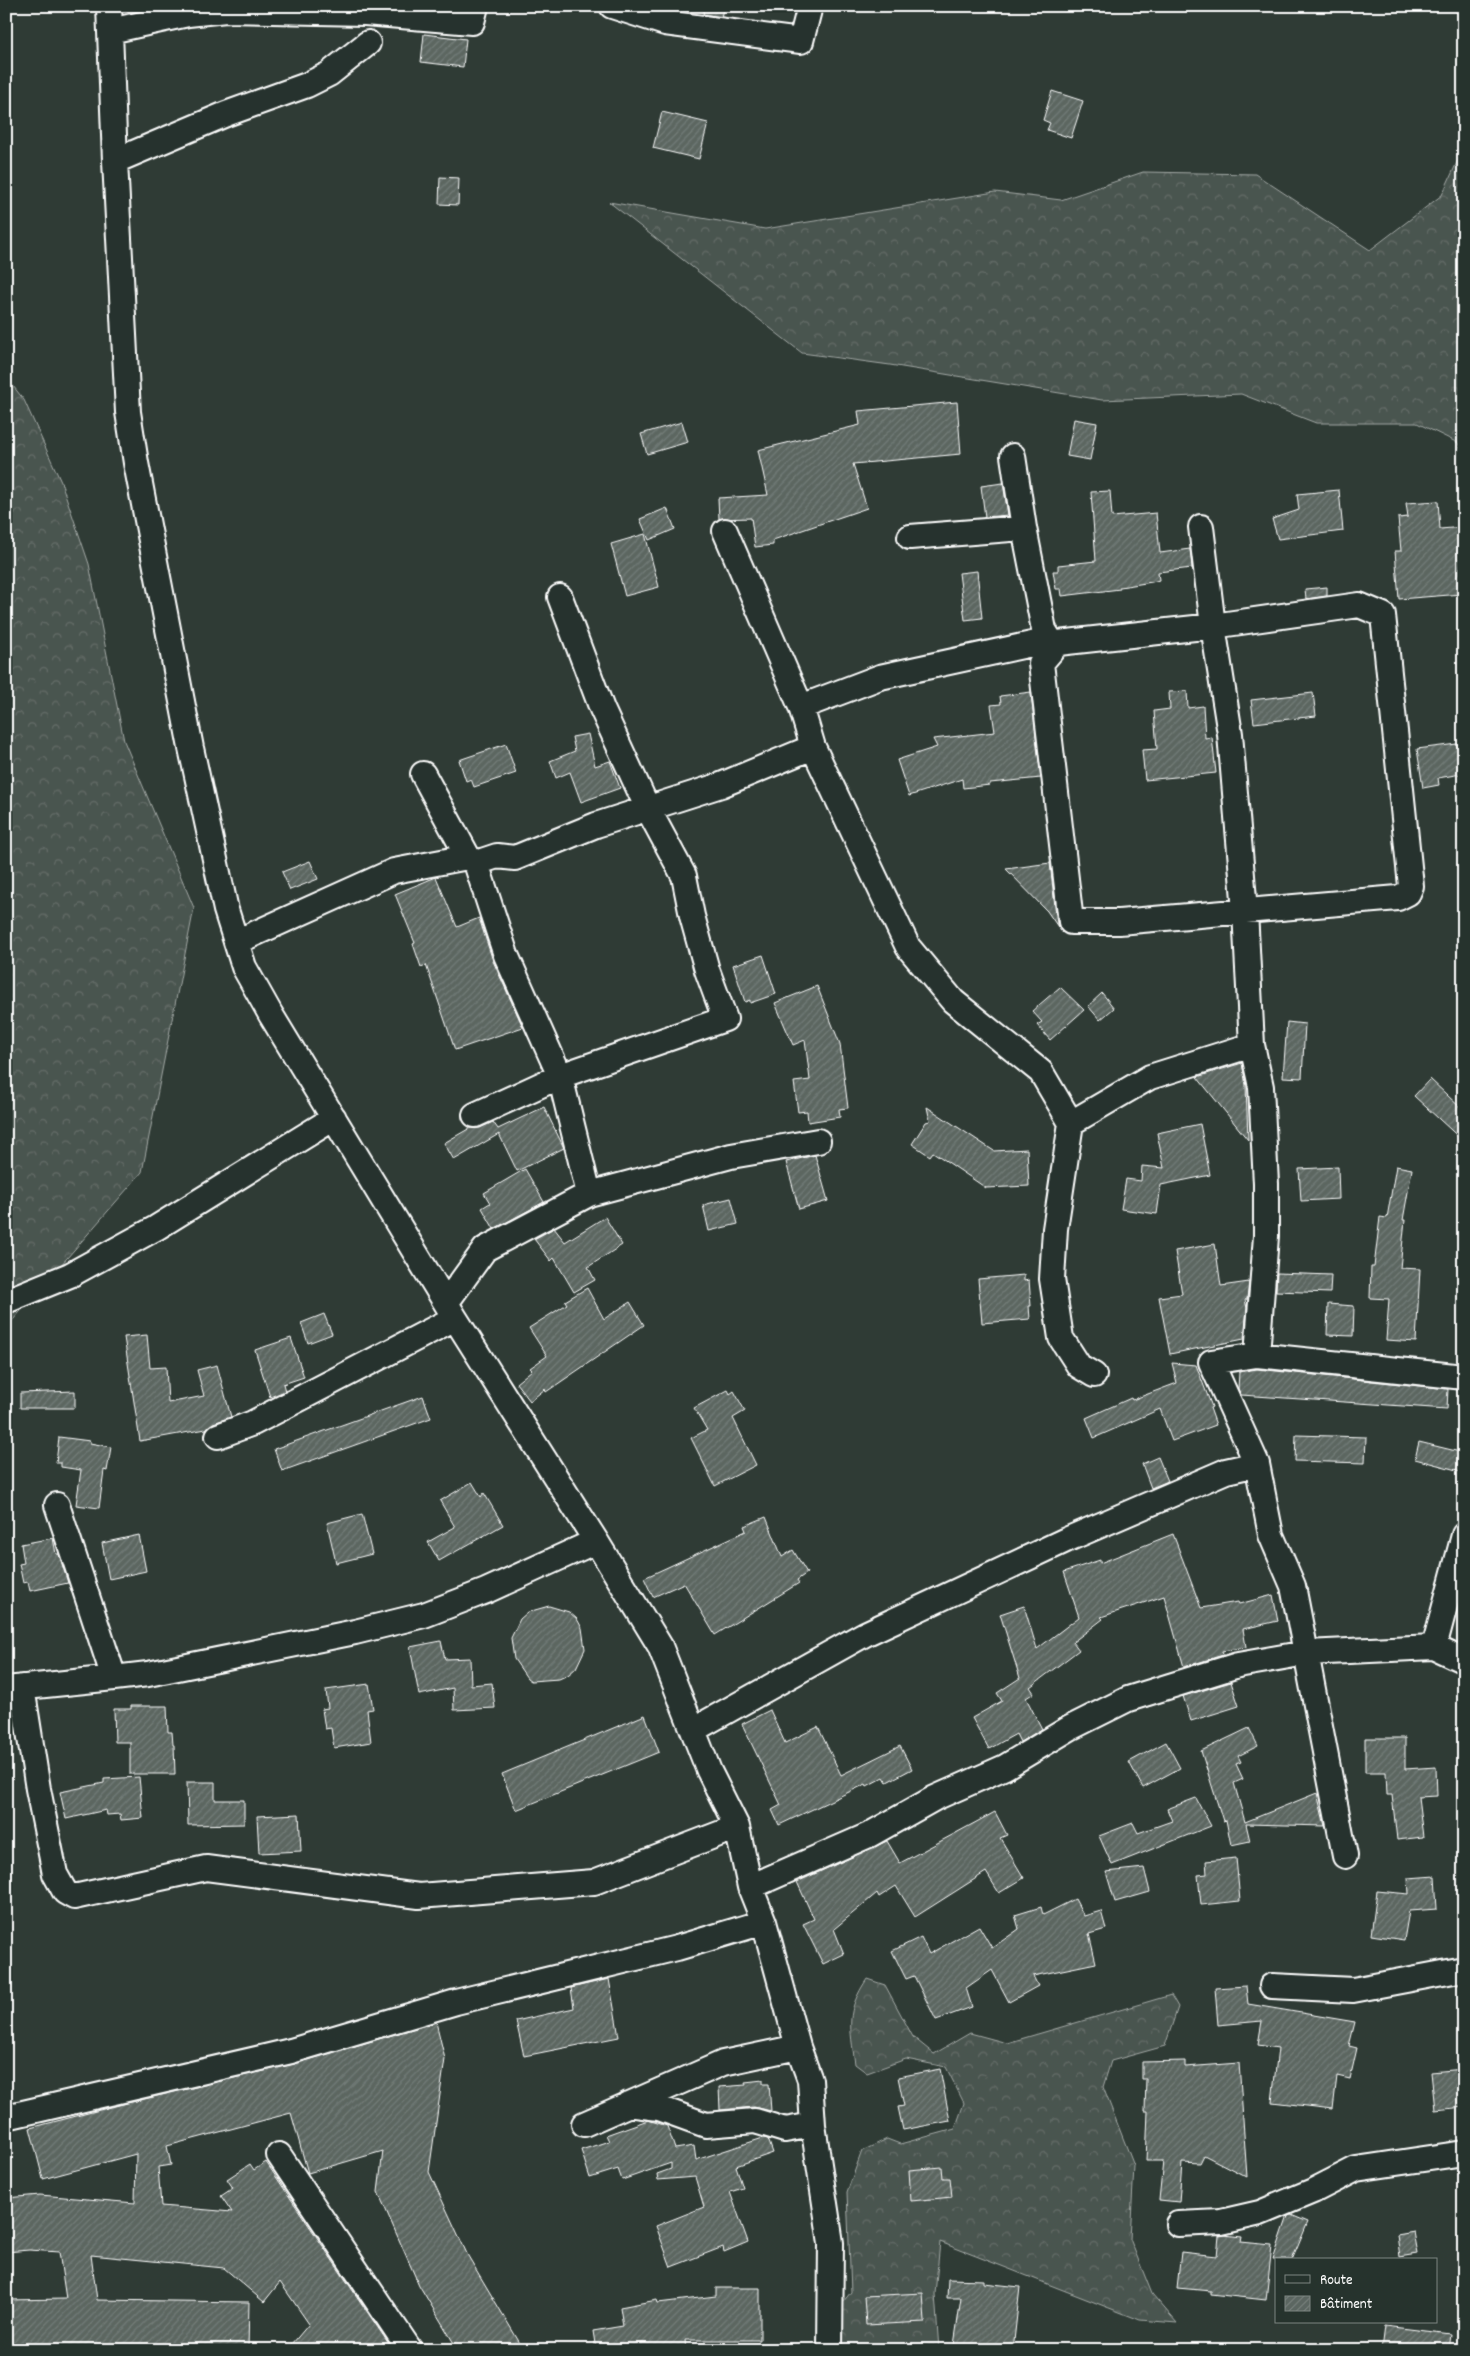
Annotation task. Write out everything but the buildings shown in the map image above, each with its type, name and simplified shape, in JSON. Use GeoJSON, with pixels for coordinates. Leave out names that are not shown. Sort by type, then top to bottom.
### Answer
{"type":"FeatureCollection","features":[{"type":"Feature","properties":{"kind":"street"},"geometry":{"type":"LineString","coordinates":[[109,6],[128,412],[136,463],[191,748],[226,910],[244,967],[271,1015],[450,1311],[596,1541],[660,1646],[708,1771],[738,1827],[750,1887],[764,1922],[798,2046],[810,2080],[813,2125],[831,2244],[830,2350]]}},
{"type":"Feature","properties":{"kind":"street"},"geometry":{"type":"LineString","coordinates":[[110,31],[188,14],[226,10],[365,13],[472,22],[476,6]]}},
{"type":"Feature","properties":{"kind":"street"},"geometry":{"type":"LineString","coordinates":[[612,6],[664,23],[801,41],[810,6]]}},
{"type":"Feature","properties":{"kind":"street"},"geometry":{"type":"LineString","coordinates":[[115,161],[226,114],[307,85],[329,74],[368,42]]}},
{"type":"Feature","properties":{"kind":"street"},"geometry":{"type":"LineString","coordinates":[[1013,456],[1024,528],[1044,630],[1054,642]]}},
{"type":"Feature","properties":{"kind":"street"},"geometry":{"type":"LineString","coordinates":[[1201,527],[1213,626],[1230,734],[1245,911],[1252,1045],[1261,1087],[1266,1184],[1266,1236],[1257,1355]]}},
{"type":"Feature","properties":{"kind":"street"},"geometry":{"type":"LineString","coordinates":[[910,537],[1024,528]]}},
{"type":"Feature","properties":{"kind":"street"},"geometry":{"type":"LineString","coordinates":[[725,531],[801,707],[813,747],[908,947],[953,1001],[1041,1072],[1071,1123],[1055,1229],[1052,1279],[1061,1338],[1079,1366],[1094,1375]]}},
{"type":"Feature","properties":{"kind":"street"},"geometry":{"type":"LineString","coordinates":[[475,1115],[560,1076],[725,1019],[707,970],[692,916],[684,876],[648,810],[602,709],[560,597]]}},
{"type":"Feature","properties":{"kind":"street"},"geometry":{"type":"LineString","coordinates":[[801,707],[880,677],[1054,642],[1213,626],[1358,605],[1383,615],[1394,706],[1411,886],[1408,893],[1398,898],[1119,922],[1071,922],[1041,663],[1054,642]]}},
{"type":"Feature","properties":{"kind":"street"},"geometry":{"type":"LineString","coordinates":[[236,942],[394,871],[497,856],[515,858],[596,825],[648,810],[720,785],[813,747]]}},
{"type":"Feature","properties":{"kind":"street"},"geometry":{"type":"LineString","coordinates":[[423,774],[472,860],[506,956],[560,1076],[590,1194]]}},
{"type":"Feature","properties":{"kind":"street"},"geometry":{"type":"LineString","coordinates":[[1071,1123],[1150,1077],[1252,1045]]}},
{"type":"Feature","properties":{"kind":"street"},"geometry":{"type":"LineString","coordinates":[[6,1301],[70,1275],[147,1233],[334,1118]]}},
{"type":"Feature","properties":{"kind":"street"},"geometry":{"type":"LineString","coordinates":[[218,1436],[253,1423],[450,1311],[485,1249],[590,1194],[731,1156],[818,1140]]}},
{"type":"Feature","properties":{"kind":"street"},"geometry":{"type":"LineString","coordinates":[[1345,1856],[1293,1586],[1271,1535],[1257,1464],[1211,1362],[1257,1355],[1464,1377]]}},
{"type":"Feature","properties":{"kind":"street"},"geometry":{"type":"LineString","coordinates":[[693,1730],[874,1629],[1066,1540],[1226,1471],[1257,1464]]}},
{"type":"Feature","properties":{"kind":"street"},"geometry":{"type":"LineString","coordinates":[[57,1506],[114,1678]]}},
{"type":"Feature","properties":{"kind":"street"},"geometry":{"type":"LineString","coordinates":[[1434,1647],[1464,1535]]}},
{"type":"Feature","properties":{"kind":"street"},"geometry":{"type":"LineString","coordinates":[[596,1541],[486,1591],[424,1615],[354,1632],[167,1670],[114,1678],[14,1688],[55,1874],[65,1892],[74,1897],[206,1868],[418,1896],[594,1882],[738,1827]]}},
{"type":"Feature","properties":{"kind":"street"},"geometry":{"type":"LineString","coordinates":[[750,1887],[869,1835],[935,1798],[1005,1767],[1070,1728],[1128,1698],[1238,1665],[1306,1653],[1434,1647],[1464,1660]]}},
{"type":"Feature","properties":{"kind":"street"},"geometry":{"type":"LineString","coordinates":[[6,2117],[291,2051],[456,2002],[677,1948],[764,1922]]}},
{"type":"Feature","properties":{"kind":"street"},"geometry":{"type":"LineString","coordinates":[[1272,1986],[1353,1990],[1464,1969]]}},
{"type":"Feature","properties":{"kind":"street"},"geometry":{"type":"LineString","coordinates":[[584,2124],[724,2063],[798,2046]]}},
{"type":"Feature","properties":{"kind":"street"},"geometry":{"type":"LineString","coordinates":[[628,2104],[659,2108],[706,2126],[756,2121],[785,2130],[813,2125]]}},
{"type":"Feature","properties":{"kind":"street"},"geometry":{"type":"LineString","coordinates":[[1178,2224],[1220,2222],[1260,2213],[1313,2191],[1356,2169],[1464,2153]]}},
{"type":"Feature","properties":{"kind":"street"},"geometry":{"type":"LineString","coordinates":[[279,2156],[410,2350]]}},
{"type":"Feature","properties":{"kind":"green space"},"geometry":{"type":"Polygon","coordinates":[[[1464,147],[1464,459],[1458,443],[1417,423],[1316,423],[1241,394],[1102,400],[890,365],[802,353],[609,202],[765,229],[995,192],[1061,200],[1143,172],[1255,174],[1370,250],[1442,195],[1464,147]]]}},
{"type":"Feature","properties":{"kind":"green space"},"geometry":{"type":"Polygon","coordinates":[[[6,377],[24,400],[61,482],[89,564],[124,741],[194,908],[142,1172],[6,1328],[6,377]]]}},
{"type":"Feature","properties":{"kind":"green space"},"geometry":{"type":"Polygon","coordinates":[[[867,1979],[885,1985],[913,2037],[934,2054],[970,2033],[1007,2043],[1171,1995],[1178,2007],[1165,2046],[1111,2061],[1103,2087],[1134,2166],[1130,2239],[1152,2294],[1177,2323],[1140,2320],[940,2242],[935,2294],[939,2350],[834,2350],[843,2302],[851,2292],[847,2192],[862,2151],[887,2139],[900,2144],[955,2129],[964,2103],[946,2067],[906,2059],[867,2073],[855,2064],[851,2030],[852,2011],[855,2001],[867,1979]]]}}]}
